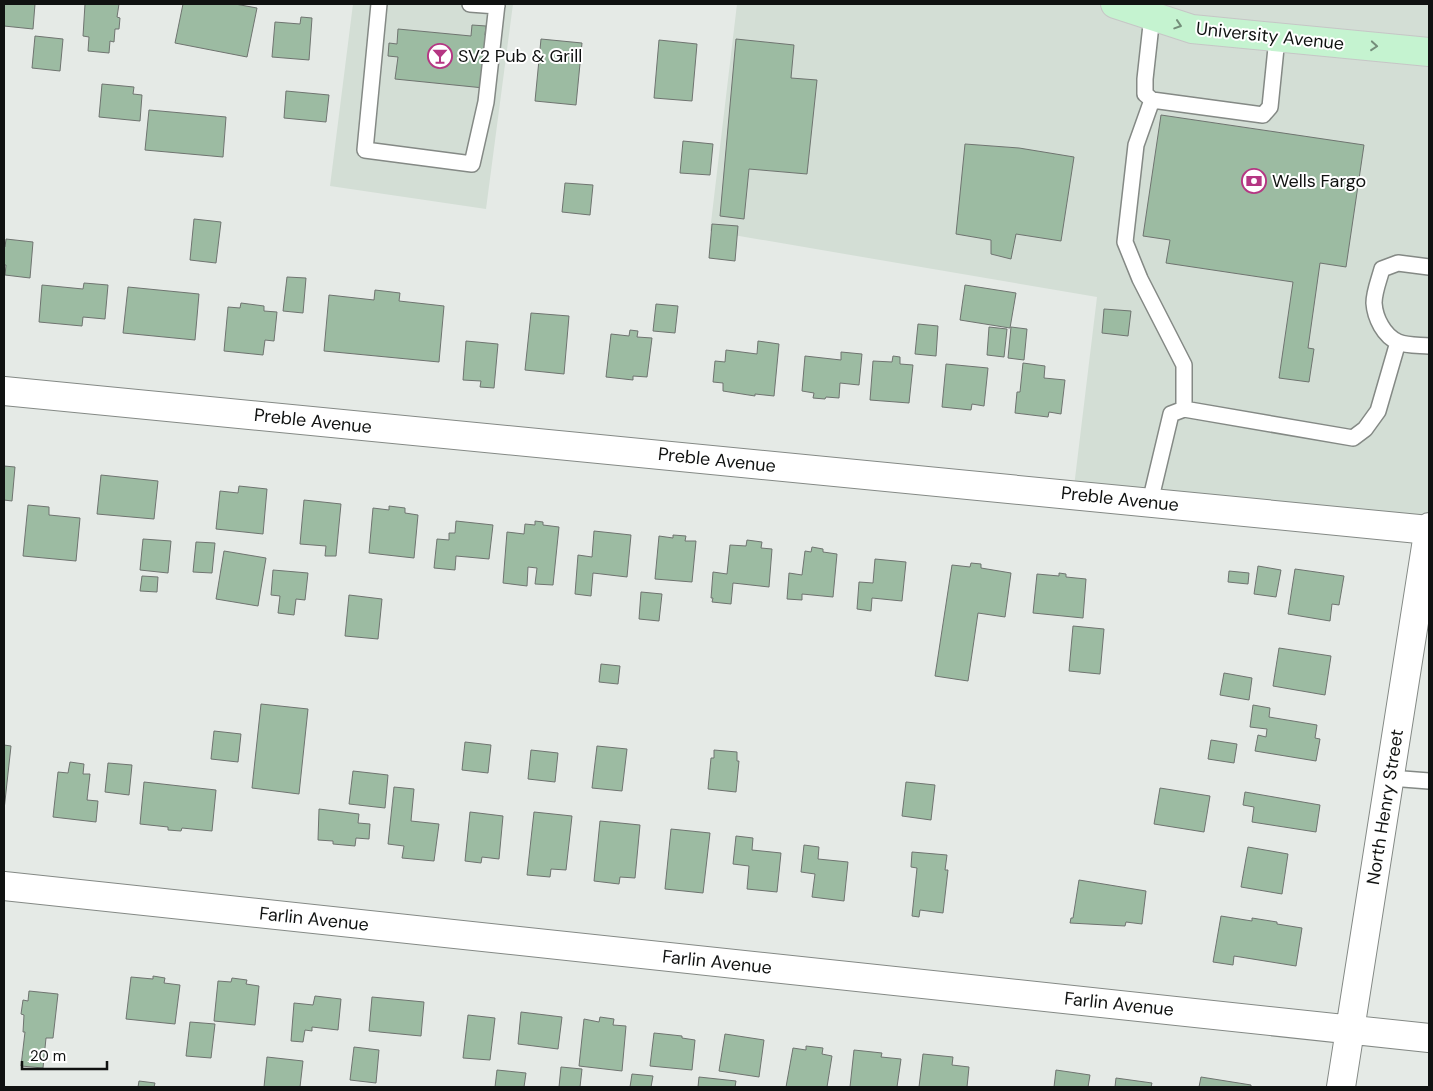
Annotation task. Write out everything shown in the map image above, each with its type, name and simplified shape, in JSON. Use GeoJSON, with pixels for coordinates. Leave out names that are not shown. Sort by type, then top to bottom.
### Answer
{"type":"FeatureCollection","features":[{"type":"Feature","properties":{"kind":"main road","name":"University Avenue"},"geometry":{"type":"LineString","coordinates":[[1115,4],[1192,30],[1429,52]]}},
{"type":"Feature","properties":{"kind":"street","name":"Preble Avenue"},"geometry":{"type":"LineString","coordinates":[[4,391],[1429,529]]}},
{"type":"Feature","properties":{"kind":"street","name":"North Henry Street"},"geometry":{"type":"LineString","coordinates":[[1341,1087],[1429,529]]}},
{"type":"Feature","properties":{"kind":"street","name":"Farlin Avenue"},"geometry":{"type":"LineString","coordinates":[[4,886],[1429,1038]]}},
{"type":"Feature","properties":{"kind":"lane"},"geometry":{"type":"LineString","coordinates":[[379,4],[365,150],[472,164],[486,102],[497,5],[470,4]]}},
{"type":"Feature","properties":{"kind":"lane"},"geometry":{"type":"LineString","coordinates":[[1152,16],[1145,79],[1145,94],[1152,100],[1263,115],[1270,108],[1277,38]]}},
{"type":"Feature","properties":{"kind":"lane"},"geometry":{"type":"LineString","coordinates":[[1152,100],[1136,145],[1125,242],[1140,279],[1184,365],[1184,409]]}},
{"type":"Feature","properties":{"kind":"lane"},"geometry":{"type":"LineString","coordinates":[[1429,267],[1398,263],[1382,269],[1376,287],[1374,303],[1378,320],[1386,334],[1398,342],[1429,346]]}},
{"type":"Feature","properties":{"kind":"lane"},"geometry":{"type":"LineString","coordinates":[[1150,502],[1171,414],[1184,409],[1353,438],[1365,429],[1378,411],[1398,342]]}},
{"type":"Feature","properties":{"kind":"lane"},"geometry":{"type":"LineString","coordinates":[[1390,778],[1429,781]]}},
{"type":"Feature","properties":{"kind":"shaded area"},"geometry":{"type":"Polygon","coordinates":[[[353,4],[513,4],[486,209],[330,186],[353,4]]]}},
{"type":"Feature","properties":{"kind":"shaded area"},"geometry":{"type":"Polygon","coordinates":[[[737,4],[1429,4],[1429,527],[1073,495],[1097,297],[710,231],[737,4]]]}},
{"type":"Feature","properties":{"kind":"building"},"geometry":{"type":"Polygon","coordinates":[[[4,4],[35,4],[33,29],[4,26],[4,4]]]}},
{"type":"Feature","properties":{"kind":"building"},"geometry":{"type":"Polygon","coordinates":[[[85,4],[119,4],[117,17],[120,18],[119,29],[115,29],[114,42],[110,41],[109,53],[88,51],[89,37],[83,36],[85,4]]]}},
{"type":"Feature","properties":{"kind":"building"},"geometry":{"type":"Polygon","coordinates":[[[183,4],[235,4],[257,8],[247,57],[175,43],[183,4]]]}},
{"type":"Feature","properties":{"kind":"building"},"geometry":{"type":"Polygon","coordinates":[[[301,17],[312,18],[309,60],[272,57],[275,22],[300,24],[301,17]]]}},
{"type":"Feature","properties":{"kind":"building","name":"SV2 Pub & Grill"},"geometry":{"type":"Polygon","coordinates":[[[472,25],[486,26],[485,35],[489,36],[484,88],[395,79],[398,57],[388,56],[389,43],[397,44],[398,29],[471,36],[472,25]]]}},
{"type":"Feature","properties":{"kind":"building"},"geometry":{"type":"Polygon","coordinates":[[[35,36],[63,39],[60,71],[32,68],[35,36]]]}},
{"type":"Feature","properties":{"kind":"building"},"geometry":{"type":"Polygon","coordinates":[[[541,39],[582,43],[576,105],[535,101],[541,39]]]}},
{"type":"Feature","properties":{"kind":"building"},"geometry":{"type":"Polygon","coordinates":[[[736,39],[794,45],[791,78],[817,80],[807,174],[749,169],[744,219],[720,216],[736,39]]]}},
{"type":"Feature","properties":{"kind":"building"},"geometry":{"type":"Polygon","coordinates":[[[659,40],[697,44],[692,101],[654,98],[659,40]]]}},
{"type":"Feature","properties":{"kind":"building"},"geometry":{"type":"Polygon","coordinates":[[[102,84],[134,87],[133,94],[142,95],[140,121],[99,117],[102,84]]]}},
{"type":"Feature","properties":{"kind":"building"},"geometry":{"type":"Polygon","coordinates":[[[286,91],[329,95],[326,122],[284,118],[286,91]]]}},
{"type":"Feature","properties":{"kind":"building"},"geometry":{"type":"Polygon","coordinates":[[[149,110],[226,117],[223,157],[145,150],[149,110]]]}},
{"type":"Feature","properties":{"kind":"building"},"geometry":{"type":"Polygon","coordinates":[[[1161,115],[1364,145],[1346,267],[1320,263],[1308,348],[1314,349],[1309,382],[1279,378],[1293,282],[1166,263],[1170,240],[1143,236],[1161,115]]]}},
{"type":"Feature","properties":{"kind":"building"},"geometry":{"type":"Polygon","coordinates":[[[683,141],[713,144],[710,175],[680,173],[683,141]]]}},
{"type":"Feature","properties":{"kind":"building"},"geometry":{"type":"Polygon","coordinates":[[[965,144],[1019,148],[1074,157],[1061,241],[1016,234],[1011,259],[991,254],[991,240],[956,234],[965,144]]]}},
{"type":"Feature","properties":{"kind":"building"},"geometry":{"type":"Polygon","coordinates":[[[565,183],[593,185],[590,215],[562,212],[565,183]]]}},
{"type":"Feature","properties":{"kind":"building"},"geometry":{"type":"Polygon","coordinates":[[[194,219],[221,222],[216,263],[190,260],[194,219]]]}},
{"type":"Feature","properties":{"kind":"building"},"geometry":{"type":"Polygon","coordinates":[[[712,224],[738,226],[735,261],[709,258],[712,224]]]}},
{"type":"Feature","properties":{"kind":"building"},"geometry":{"type":"Polygon","coordinates":[[[6,239],[33,242],[30,278],[5,275],[4,246],[6,239]]]}},
{"type":"Feature","properties":{"kind":"building"},"geometry":{"type":"Polygon","coordinates":[[[287,277],[306,278],[303,313],[283,311],[287,277]]]}},
{"type":"Feature","properties":{"kind":"building"},"geometry":{"type":"Polygon","coordinates":[[[84,283],[108,285],[105,319],[83,317],[82,326],[39,322],[42,285],[83,289],[84,283]]]}},
{"type":"Feature","properties":{"kind":"building"},"geometry":{"type":"Polygon","coordinates":[[[965,285],[1016,293],[1010,328],[960,320],[965,285]]]}},
{"type":"Feature","properties":{"kind":"building"},"geometry":{"type":"Polygon","coordinates":[[[128,287],[199,294],[195,340],[123,333],[128,287]]]}},
{"type":"Feature","properties":{"kind":"building"},"geometry":{"type":"Polygon","coordinates":[[[375,290],[400,293],[399,301],[444,306],[439,362],[324,351],[329,295],[374,300],[375,290]]]}},
{"type":"Feature","properties":{"kind":"building"},"geometry":{"type":"Polygon","coordinates":[[[241,303],[264,306],[264,311],[277,312],[274,341],[265,340],[263,355],[224,351],[228,307],[240,308],[241,303]]]}},
{"type":"Feature","properties":{"kind":"building"},"geometry":{"type":"Polygon","coordinates":[[[656,304],[678,306],[675,333],[653,331],[656,304]]]}},
{"type":"Feature","properties":{"kind":"building"},"geometry":{"type":"Polygon","coordinates":[[[1104,309],[1131,311],[1128,336],[1102,333],[1104,309]]]}},
{"type":"Feature","properties":{"kind":"building"},"geometry":{"type":"Polygon","coordinates":[[[531,313],[569,316],[564,374],[525,370],[531,313]]]}},
{"type":"Feature","properties":{"kind":"building"},"geometry":{"type":"Polygon","coordinates":[[[918,324],[938,326],[936,356],[915,354],[918,324]]]}},
{"type":"Feature","properties":{"kind":"building"},"geometry":{"type":"Polygon","coordinates":[[[989,327],[1007,329],[1004,357],[987,355],[989,327]]]}},
{"type":"Feature","properties":{"kind":"building"},"geometry":{"type":"Polygon","coordinates":[[[1011,327],[1027,329],[1024,360],[1008,358],[1011,327]]]}},
{"type":"Feature","properties":{"kind":"building"},"geometry":{"type":"Polygon","coordinates":[[[630,330],[638,331],[637,337],[652,338],[647,377],[633,376],[633,380],[606,377],[611,334],[629,336],[630,330]]]}},
{"type":"Feature","properties":{"kind":"building"},"geometry":{"type":"Polygon","coordinates":[[[466,341],[498,344],[494,388],[480,387],[481,381],[463,380],[466,341]]]}},
{"type":"Feature","properties":{"kind":"building"},"geometry":{"type":"Polygon","coordinates":[[[758,341],[779,344],[774,396],[755,394],[755,396],[723,391],[723,383],[713,382],[715,361],[725,362],[726,350],[757,354],[758,341]]]}},
{"type":"Feature","properties":{"kind":"building"},"geometry":{"type":"Polygon","coordinates":[[[841,352],[862,354],[859,385],[840,383],[839,398],[813,398],[814,393],[802,391],[805,356],[841,360],[841,352]]]}},
{"type":"Feature","properties":{"kind":"building"},"geometry":{"type":"Polygon","coordinates":[[[893,356],[900,357],[900,364],[913,365],[909,403],[870,400],[873,361],[892,362],[893,356]]]}},
{"type":"Feature","properties":{"kind":"building"},"geometry":{"type":"Polygon","coordinates":[[[1023,363],[1045,366],[1044,378],[1065,380],[1061,414],[1049,412],[1048,417],[1015,413],[1017,392],[1020,392],[1023,363]]]}},
{"type":"Feature","properties":{"kind":"building"},"geometry":{"type":"Polygon","coordinates":[[[946,364],[988,368],[984,406],[972,404],[971,410],[942,407],[946,364]]]}},
{"type":"Feature","properties":{"kind":"building"},"geometry":{"type":"Polygon","coordinates":[[[4,466],[15,467],[12,501],[4,500],[4,466]]]}},
{"type":"Feature","properties":{"kind":"building"},"geometry":{"type":"Polygon","coordinates":[[[101,475],[158,481],[154,519],[97,514],[101,475]]]}},
{"type":"Feature","properties":{"kind":"building"},"geometry":{"type":"Polygon","coordinates":[[[239,486],[267,489],[263,534],[216,529],[220,491],[238,493],[239,486]]]}},
{"type":"Feature","properties":{"kind":"building"},"geometry":{"type":"Polygon","coordinates":[[[304,500],[341,504],[336,556],[325,556],[326,546],[300,544],[304,500]]]}},
{"type":"Feature","properties":{"kind":"building"},"geometry":{"type":"Polygon","coordinates":[[[28,505],[49,507],[49,515],[80,518],[76,561],[23,556],[28,505]]]}},
{"type":"Feature","properties":{"kind":"building"},"geometry":{"type":"Polygon","coordinates":[[[389,506],[405,508],[405,513],[418,515],[414,558],[369,553],[373,508],[389,510],[389,506]]]}},
{"type":"Feature","properties":{"kind":"building"},"geometry":{"type":"Polygon","coordinates":[[[456,521],[493,525],[489,559],[456,556],[455,570],[434,568],[437,539],[449,540],[449,533],[455,533],[456,521]]]}},
{"type":"Feature","properties":{"kind":"building"},"geometry":{"type":"Polygon","coordinates":[[[535,521],[543,522],[543,525],[559,527],[553,585],[535,584],[537,568],[528,567],[527,586],[503,583],[507,532],[524,534],[525,524],[535,525],[535,521]]]}},
{"type":"Feature","properties":{"kind":"building"},"geometry":{"type":"Polygon","coordinates":[[[594,531],[631,535],[627,577],[593,573],[591,596],[575,594],[578,555],[592,557],[594,531]]]}},
{"type":"Feature","properties":{"kind":"building"},"geometry":{"type":"Polygon","coordinates":[[[673,535],[686,536],[685,541],[696,541],[692,582],[655,579],[659,536],[673,538],[673,535]]]}},
{"type":"Feature","properties":{"kind":"building"},"geometry":{"type":"Polygon","coordinates":[[[143,539],[171,541],[168,573],[140,570],[143,539]]]}},
{"type":"Feature","properties":{"kind":"building"},"geometry":{"type":"Polygon","coordinates":[[[747,540],[762,542],[761,548],[772,549],[769,587],[733,583],[731,604],[712,602],[713,572],[727,574],[730,545],[746,546],[747,540]]]}},
{"type":"Feature","properties":{"kind":"building"},"geometry":{"type":"Polygon","coordinates":[[[196,542],[215,543],[212,573],[193,572],[196,542]]]}},
{"type":"Feature","properties":{"kind":"building"},"geometry":{"type":"Polygon","coordinates":[[[812,547],[823,549],[823,552],[837,554],[833,597],[802,594],[802,600],[787,599],[789,573],[802,575],[805,551],[811,552],[812,547]]]}},
{"type":"Feature","properties":{"kind":"building"},"geometry":{"type":"Polygon","coordinates":[[[224,551],[266,558],[258,606],[216,599],[224,551]]]}},
{"type":"Feature","properties":{"kind":"building"},"geometry":{"type":"Polygon","coordinates":[[[875,559],[906,562],[902,601],[872,598],[871,611],[857,609],[859,582],[873,583],[875,559]]]}},
{"type":"Feature","properties":{"kind":"building"},"geometry":{"type":"Polygon","coordinates":[[[971,563],[981,564],[981,568],[1011,573],[1005,617],[978,613],[968,681],[935,676],[952,565],[970,567],[971,563]]]}},
{"type":"Feature","properties":{"kind":"building"},"geometry":{"type":"Polygon","coordinates":[[[1258,566],[1281,570],[1276,597],[1254,594],[1258,566]]]}},
{"type":"Feature","properties":{"kind":"building"},"geometry":{"type":"Polygon","coordinates":[[[1295,569],[1344,576],[1339,605],[1332,604],[1330,621],[1288,614],[1295,569]]]}},
{"type":"Feature","properties":{"kind":"building"},"geometry":{"type":"Polygon","coordinates":[[[273,570],[308,573],[305,600],[296,599],[294,615],[278,613],[280,596],[271,595],[273,570]]]}},
{"type":"Feature","properties":{"kind":"building"},"geometry":{"type":"Polygon","coordinates":[[[1229,571],[1249,573],[1248,584],[1228,582],[1229,571]]]}},
{"type":"Feature","properties":{"kind":"building"},"geometry":{"type":"Polygon","coordinates":[[[1059,573],[1066,574],[1066,577],[1086,579],[1083,618],[1033,613],[1037,574],[1059,576],[1059,573]]]}},
{"type":"Feature","properties":{"kind":"building"},"geometry":{"type":"Polygon","coordinates":[[[142,576],[158,577],[157,592],[140,591],[142,576]]]}},
{"type":"Feature","properties":{"kind":"building"},"geometry":{"type":"Polygon","coordinates":[[[641,592],[662,594],[659,621],[639,619],[641,592]]]}},
{"type":"Feature","properties":{"kind":"building"},"geometry":{"type":"Polygon","coordinates":[[[349,595],[382,599],[378,639],[345,636],[349,595]]]}},
{"type":"Feature","properties":{"kind":"building"},"geometry":{"type":"Polygon","coordinates":[[[1073,626],[1104,629],[1100,674],[1069,671],[1073,626]]]}},
{"type":"Feature","properties":{"kind":"building"},"geometry":{"type":"Polygon","coordinates":[[[1279,648],[1331,656],[1325,695],[1273,686],[1279,648]]]}},
{"type":"Feature","properties":{"kind":"building"},"geometry":{"type":"Polygon","coordinates":[[[601,664],[620,666],[618,684],[599,682],[601,664]]]}},
{"type":"Feature","properties":{"kind":"building"},"geometry":{"type":"Polygon","coordinates":[[[1224,673],[1252,678],[1249,700],[1220,695],[1224,673]]]}},
{"type":"Feature","properties":{"kind":"building"},"geometry":{"type":"Polygon","coordinates":[[[261,704],[308,709],[299,794],[252,788],[261,704]]]}},
{"type":"Feature","properties":{"kind":"building"},"geometry":{"type":"Polygon","coordinates":[[[1253,705],[1270,708],[1269,717],[1317,725],[1315,738],[1320,739],[1316,761],[1255,751],[1258,735],[1266,737],[1267,729],[1250,727],[1253,705]]]}},
{"type":"Feature","properties":{"kind":"building"},"geometry":{"type":"Polygon","coordinates":[[[214,731],[241,734],[238,762],[211,759],[214,731]]]}},
{"type":"Feature","properties":{"kind":"building"},"geometry":{"type":"Polygon","coordinates":[[[1211,740],[1237,744],[1234,763],[1208,759],[1211,740]]]}},
{"type":"Feature","properties":{"kind":"building"},"geometry":{"type":"Polygon","coordinates":[[[465,742],[491,745],[488,773],[462,770],[465,742]]]}},
{"type":"Feature","properties":{"kind":"building"},"geometry":{"type":"Polygon","coordinates":[[[4,745],[11,746],[4,810],[4,745]]]}},
{"type":"Feature","properties":{"kind":"building"},"geometry":{"type":"Polygon","coordinates":[[[597,746],[627,749],[622,791],[592,788],[597,746]]]}},
{"type":"Feature","properties":{"kind":"building"},"geometry":{"type":"Polygon","coordinates":[[[531,750],[558,753],[555,782],[528,779],[531,750]]]}},
{"type":"Feature","properties":{"kind":"building"},"geometry":{"type":"Polygon","coordinates":[[[714,750],[737,752],[737,761],[739,761],[736,792],[708,789],[711,758],[714,758],[714,750]]]}},
{"type":"Feature","properties":{"kind":"building"},"geometry":{"type":"Polygon","coordinates":[[[70,762],[84,764],[83,774],[90,774],[87,800],[98,801],[96,822],[53,817],[58,772],[68,773],[70,762]]]}},
{"type":"Feature","properties":{"kind":"building"},"geometry":{"type":"Polygon","coordinates":[[[108,763],[132,765],[129,795],[105,792],[108,763]]]}},
{"type":"Feature","properties":{"kind":"building"},"geometry":{"type":"Polygon","coordinates":[[[353,771],[388,775],[385,808],[349,804],[353,771]]]}},
{"type":"Feature","properties":{"kind":"building"},"geometry":{"type":"Polygon","coordinates":[[[144,782],[216,790],[212,831],[182,828],[181,831],[168,830],[168,827],[140,824],[144,782]]]}},
{"type":"Feature","properties":{"kind":"building"},"geometry":{"type":"Polygon","coordinates":[[[906,782],[935,785],[931,820],[902,816],[906,782]]]}},
{"type":"Feature","properties":{"kind":"building"},"geometry":{"type":"Polygon","coordinates":[[[394,787],[414,789],[411,821],[439,824],[434,861],[402,858],[404,846],[388,844],[394,787]]]}},
{"type":"Feature","properties":{"kind":"building"},"geometry":{"type":"Polygon","coordinates":[[[1160,788],[1210,796],[1204,832],[1154,824],[1160,788]]]}},
{"type":"Feature","properties":{"kind":"building"},"geometry":{"type":"Polygon","coordinates":[[[1245,792],[1320,805],[1316,832],[1252,822],[1254,807],[1243,805],[1245,792]]]}},
{"type":"Feature","properties":{"kind":"building"},"geometry":{"type":"Polygon","coordinates":[[[319,809],[359,814],[358,823],[370,824],[369,839],[356,838],[355,846],[333,844],[333,841],[318,840],[319,809]]]}},
{"type":"Feature","properties":{"kind":"building"},"geometry":{"type":"Polygon","coordinates":[[[470,812],[503,816],[499,859],[482,857],[481,863],[465,861],[470,812]]]}},
{"type":"Feature","properties":{"kind":"building"},"geometry":{"type":"Polygon","coordinates":[[[534,812],[572,816],[566,870],[551,869],[550,877],[527,875],[534,812]]]}},
{"type":"Feature","properties":{"kind":"building"},"geometry":{"type":"Polygon","coordinates":[[[600,821],[640,825],[635,878],[620,877],[619,884],[594,881],[600,821]]]}},
{"type":"Feature","properties":{"kind":"building"},"geometry":{"type":"Polygon","coordinates":[[[671,829],[710,833],[703,893],[665,889],[671,829]]]}},
{"type":"Feature","properties":{"kind":"building"},"geometry":{"type":"Polygon","coordinates":[[[736,836],[753,838],[752,850],[781,853],[777,892],[747,889],[749,866],[733,864],[736,836]]]}},
{"type":"Feature","properties":{"kind":"building"},"geometry":{"type":"Polygon","coordinates":[[[804,845],[819,847],[818,859],[848,862],[844,901],[812,897],[815,874],[801,872],[804,845]]]}},
{"type":"Feature","properties":{"kind":"building"},"geometry":{"type":"Polygon","coordinates":[[[1248,847],[1288,854],[1282,894],[1241,887],[1248,847]]]}},
{"type":"Feature","properties":{"kind":"building"},"geometry":{"type":"Polygon","coordinates":[[[912,852],[947,855],[945,870],[948,870],[943,913],[920,910],[919,917],[912,916],[917,868],[911,867],[912,852]]]}},
{"type":"Feature","properties":{"kind":"building"},"geometry":{"type":"Polygon","coordinates":[[[1079,880],[1146,891],[1142,924],[1126,922],[1125,926],[1070,923],[1071,918],[1073,918],[1079,880]]]}},
{"type":"Feature","properties":{"kind":"building"},"geometry":{"type":"Polygon","coordinates":[[[1221,916],[1252,921],[1252,918],[1302,928],[1296,966],[1234,956],[1233,965],[1213,962],[1221,916]]]}},
{"type":"Feature","properties":{"kind":"building"},"geometry":{"type":"Polygon","coordinates":[[[153,976],[165,978],[164,983],[180,985],[175,1024],[126,1019],[131,977],[153,979],[153,976]]]}},
{"type":"Feature","properties":{"kind":"building"},"geometry":{"type":"Polygon","coordinates":[[[232,978],[247,980],[246,984],[259,986],[255,1025],[214,1021],[218,981],[231,982],[232,978]]]}},
{"type":"Feature","properties":{"kind":"building"},"geometry":{"type":"Polygon","coordinates":[[[29,991],[58,994],[53,1038],[46,1038],[43,1068],[21,1066],[25,1032],[23,1032],[24,1015],[21,1014],[23,1000],[28,1001],[29,991]]]}},
{"type":"Feature","properties":{"kind":"building"},"geometry":{"type":"Polygon","coordinates":[[[315,996],[341,999],[338,1030],[312,1027],[312,1031],[305,1030],[303,1042],[291,1041],[294,1003],[313,1005],[315,996]]]}},
{"type":"Feature","properties":{"kind":"building"},"geometry":{"type":"Polygon","coordinates":[[[372,997],[424,1002],[421,1036],[369,1031],[372,997]]]}},
{"type":"Feature","properties":{"kind":"building"},"geometry":{"type":"Polygon","coordinates":[[[521,1012],[562,1017],[558,1049],[518,1044],[521,1012]]]}},
{"type":"Feature","properties":{"kind":"building"},"geometry":{"type":"Polygon","coordinates":[[[468,1015],[495,1018],[490,1060],[463,1058],[468,1015]]]}},
{"type":"Feature","properties":{"kind":"building"},"geometry":{"type":"Polygon","coordinates":[[[600,1017],[614,1019],[613,1025],[626,1026],[622,1071],[579,1066],[584,1019],[599,1022],[600,1017]]]}},
{"type":"Feature","properties":{"kind":"building"},"geometry":{"type":"Polygon","coordinates":[[[190,1022],[215,1024],[211,1058],[186,1056],[190,1022]]]}},
{"type":"Feature","properties":{"kind":"building"},"geometry":{"type":"Polygon","coordinates":[[[654,1033],[682,1036],[682,1038],[695,1040],[692,1070],[650,1066],[654,1033]]]}},
{"type":"Feature","properties":{"kind":"building"},"geometry":{"type":"Polygon","coordinates":[[[725,1034],[764,1040],[759,1077],[719,1071],[725,1034]]]}},
{"type":"Feature","properties":{"kind":"building"},"geometry":{"type":"Polygon","coordinates":[[[806,1046],[823,1048],[822,1054],[832,1056],[827,1087],[786,1087],[793,1048],[806,1050],[806,1046]]]}},
{"type":"Feature","properties":{"kind":"building"},"geometry":{"type":"Polygon","coordinates":[[[354,1047],[379,1050],[376,1083],[350,1080],[354,1047]]]}},
{"type":"Feature","properties":{"kind":"building"},"geometry":{"type":"Polygon","coordinates":[[[854,1050],[882,1053],[881,1057],[901,1059],[897,1087],[850,1087],[854,1050]]]}},
{"type":"Feature","properties":{"kind":"building"},"geometry":{"type":"Polygon","coordinates":[[[923,1054],[953,1057],[952,1065],[969,1067],[967,1087],[919,1087],[923,1054]]]}},
{"type":"Feature","properties":{"kind":"building"},"geometry":{"type":"Polygon","coordinates":[[[267,1057],[303,1061],[300,1087],[264,1087],[267,1057]]]}},
{"type":"Feature","properties":{"kind":"building"},"geometry":{"type":"Polygon","coordinates":[[[561,1067],[582,1069],[580,1087],[559,1087],[561,1067]]]}},
{"type":"Feature","properties":{"kind":"building"},"geometry":{"type":"Polygon","coordinates":[[[497,1070],[526,1073],[524,1087],[495,1087],[497,1070]]]}},
{"type":"Feature","properties":{"kind":"building"},"geometry":{"type":"Polygon","coordinates":[[[1056,1070],[1090,1075],[1088,1087],[1054,1087],[1056,1070]]]}},
{"type":"Feature","properties":{"kind":"building"},"geometry":{"type":"Polygon","coordinates":[[[632,1074],[653,1076],[651,1087],[630,1087],[632,1074]]]}},
{"type":"Feature","properties":{"kind":"building"},"geometry":{"type":"Polygon","coordinates":[[[699,1077],[736,1081],[735,1087],[698,1087],[699,1077]]]}},
{"type":"Feature","properties":{"kind":"building"},"geometry":{"type":"Polygon","coordinates":[[[1201,1077],[1251,1085],[1251,1087],[1199,1087],[1201,1077]]]}},
{"type":"Feature","properties":{"kind":"building"},"geometry":{"type":"Polygon","coordinates":[[[1116,1078],[1152,1083],[1151,1087],[1115,1087],[1116,1078]]]}},
{"type":"Feature","properties":{"kind":"building"},"geometry":{"type":"Polygon","coordinates":[[[139,1081],[155,1083],[154,1087],[138,1087],[139,1081]]]}},
{"type":"Feature","properties":{"kind":"place","name":"SV2 Pub & Grill"},"geometry":{"type":"Point","coordinates":[440,56]}},
{"type":"Feature","properties":{"kind":"place","name":"Wells Fargo"},"geometry":{"type":"Point","coordinates":[1254,181]}}]}
